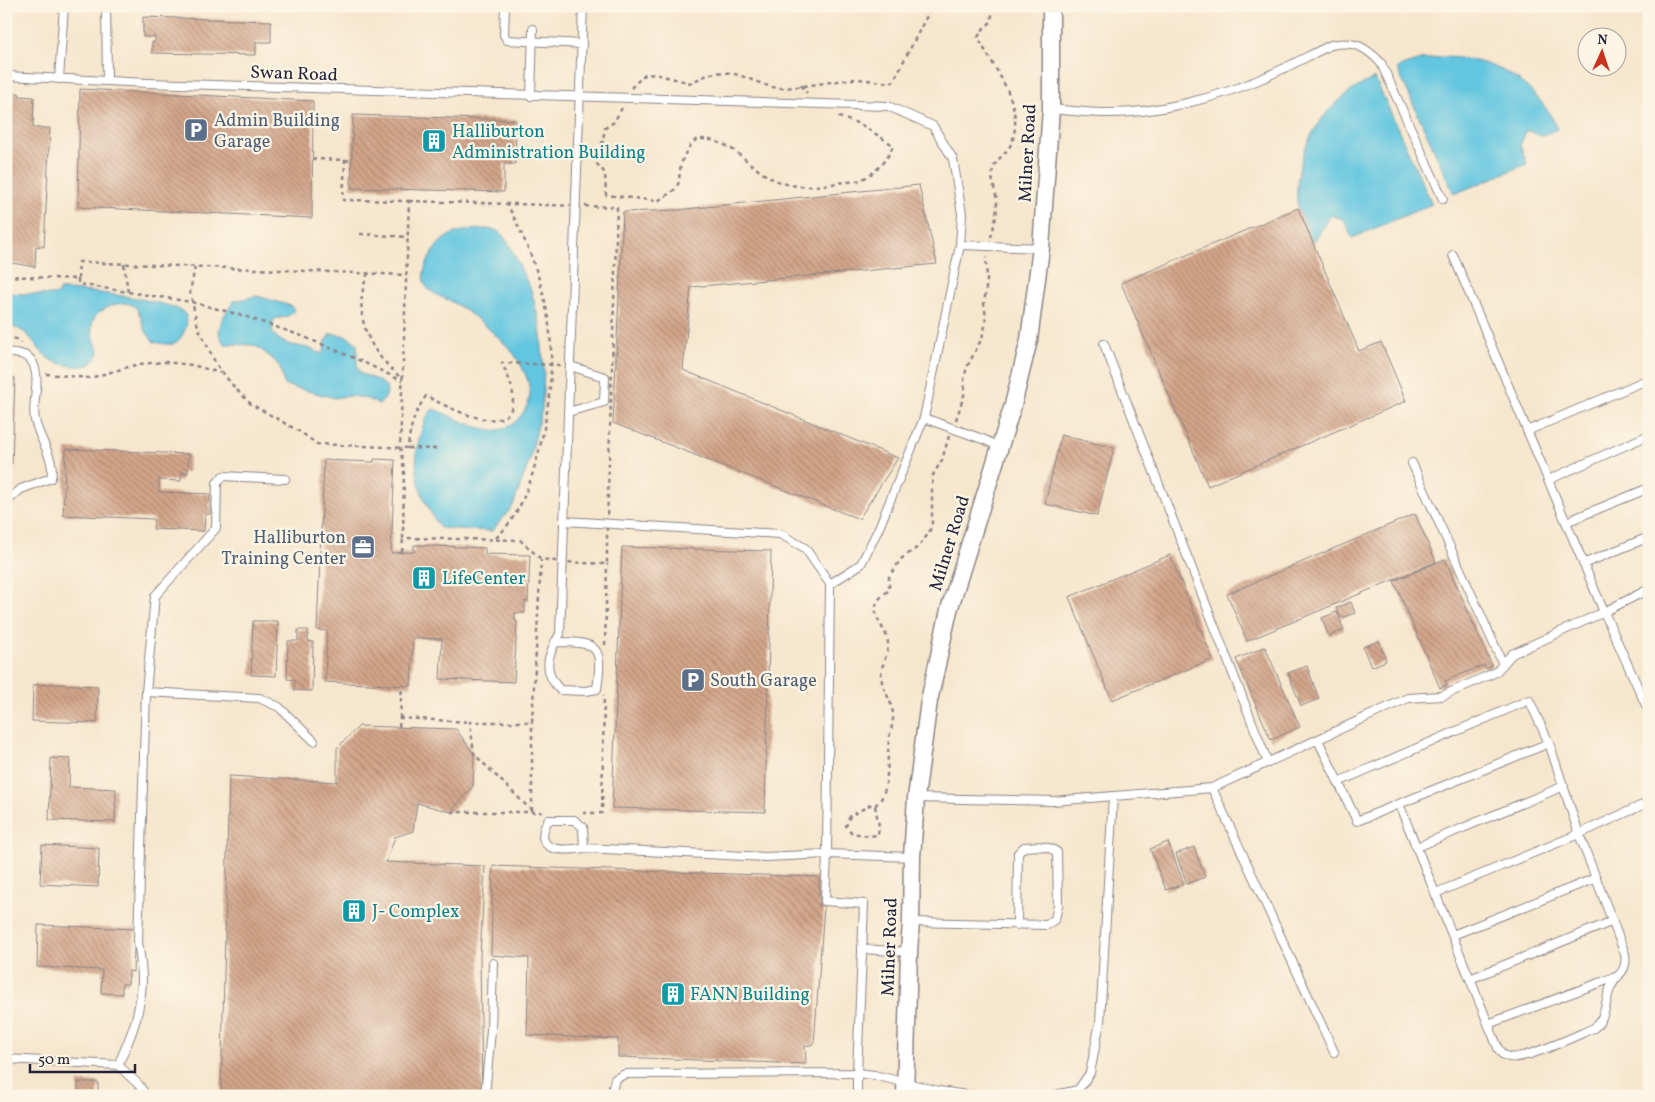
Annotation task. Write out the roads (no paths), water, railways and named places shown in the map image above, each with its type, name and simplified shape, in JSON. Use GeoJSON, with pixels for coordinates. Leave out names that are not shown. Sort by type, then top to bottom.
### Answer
{"type":"FeatureCollection","features":[{"type":"Feature","properties":{"kind":"street","name":"Milner Road"},"geometry":{"type":"LineString","coordinates":[[905,1089],[912,857],[916,798],[929,701],[949,610],[1013,406],[1028,340],[1041,248],[1051,109],[1051,6]]}},
{"type":"Feature","properties":{"kind":"lane"},"geometry":{"type":"LineString","coordinates":[[59,79],[64,6]]}},
{"type":"Feature","properties":{"kind":"lane"},"geometry":{"type":"LineString","coordinates":[[106,6],[107,81]]}},
{"type":"Feature","properties":{"kind":"lane"},"geometry":{"type":"LineString","coordinates":[[505,6],[504,35],[507,40],[582,44]]}},
{"type":"Feature","properties":{"kind":"lane"},"geometry":{"type":"LineString","coordinates":[[555,642],[581,643],[594,647],[599,653],[600,665],[597,689],[586,691],[560,690],[552,682],[548,672],[548,662],[552,648],[555,642],[560,634],[583,6]]}},
{"type":"Feature","properties":{"kind":"lane"},"geometry":{"type":"LineString","coordinates":[[531,96],[533,29]]}},
{"type":"Feature","properties":{"kind":"lane"},"geometry":{"type":"LineString","coordinates":[[1051,109],[1105,113],[1141,110],[1186,102],[1232,90],[1262,78],[1331,44],[1353,43],[1369,50],[1381,63],[1443,199]]}},
{"type":"Feature","properties":{"kind":"lane","name":"Swan Road"},"geometry":{"type":"LineString","coordinates":[[6,76],[580,98],[888,106],[933,126],[952,158],[962,214],[960,245],[924,418],[878,530],[861,564],[830,584]]}},
{"type":"Feature","properties":{"kind":"lane"},"geometry":{"type":"LineString","coordinates":[[960,245],[1041,248]]}},
{"type":"Feature","properties":{"kind":"lane"},"geometry":{"type":"LineString","coordinates":[[1453,255],[1583,564],[1649,712]]}},
{"type":"Feature","properties":{"kind":"lane"},"geometry":{"type":"LineString","coordinates":[[1104,344],[1268,763]]}},
{"type":"Feature","properties":{"kind":"lane"},"geometry":{"type":"LineString","coordinates":[[6,352],[18,353],[30,358],[35,367],[37,377],[35,420],[53,469],[51,478],[21,489],[6,502]]}},
{"type":"Feature","properties":{"kind":"lane"},"geometry":{"type":"LineString","coordinates":[[568,412],[604,402],[606,377],[570,366]]}},
{"type":"Feature","properties":{"kind":"lane"},"geometry":{"type":"LineString","coordinates":[[1527,431],[1649,379]]}},
{"type":"Feature","properties":{"kind":"lane"},"geometry":{"type":"LineString","coordinates":[[924,418],[985,440],[1000,448]]}},
{"type":"Feature","properties":{"kind":"lane"},"geometry":{"type":"LineString","coordinates":[[1548,480],[1649,436]]}},
{"type":"Feature","properties":{"kind":"lane"},"geometry":{"type":"LineString","coordinates":[[1412,462],[1503,664]]}},
{"type":"Feature","properties":{"kind":"lane"},"geometry":{"type":"LineString","coordinates":[[118,1065],[131,1037],[138,1015],[142,979],[138,942],[146,692],[155,596],[216,528],[218,483],[223,476],[285,479]]}},
{"type":"Feature","properties":{"kind":"lane"},"geometry":{"type":"LineString","coordinates":[[1566,522],[1649,488]]}},
{"type":"Feature","properties":{"kind":"lane"},"geometry":{"type":"LineString","coordinates":[[564,521],[780,534],[806,548],[830,584],[826,902],[864,904],[857,1073],[858,1096]]}},
{"type":"Feature","properties":{"kind":"lane"},"geometry":{"type":"LineString","coordinates":[[1583,564],[1649,537]]}},
{"type":"Feature","properties":{"kind":"lane"},"geometry":{"type":"LineString","coordinates":[[916,798],[1053,801],[1212,788],[1408,698],[1442,696],[1496,672],[1512,654],[1649,589]]}},
{"type":"Feature","properties":{"kind":"lane"},"geometry":{"type":"LineString","coordinates":[[6,616],[6,635]]}},
{"type":"Feature","properties":{"kind":"lane"},"geometry":{"type":"LineString","coordinates":[[146,692],[259,698],[279,707],[314,741]]}},
{"type":"Feature","properties":{"kind":"lane"},"geometry":{"type":"LineString","coordinates":[[1338,782],[1528,700],[1549,743],[1579,834],[1625,954],[1626,969],[1610,989],[1601,1022],[1594,1028],[1533,1053],[1512,1058],[1503,1055],[1488,1024],[1399,804]]}},
{"type":"Feature","properties":{"kind":"lane"},"geometry":{"type":"LineString","coordinates":[[1318,740],[1357,821],[1549,743]]}},
{"type":"Feature","properties":{"kind":"lane"},"geometry":{"type":"LineString","coordinates":[[1417,847],[1564,786]]}},
{"type":"Feature","properties":{"kind":"lane"},"geometry":{"type":"LineString","coordinates":[[1212,788],[1334,1052]]}},
{"type":"Feature","properties":{"kind":"lane"},"geometry":{"type":"LineString","coordinates":[[1051,1096],[1078,1090],[1090,1073],[1100,1022],[1113,796]]}},
{"type":"Feature","properties":{"kind":"lane"},"geometry":{"type":"LineString","coordinates":[[1436,893],[1579,834],[1649,802]]}},
{"type":"Feature","properties":{"kind":"lane"},"geometry":{"type":"LineString","coordinates":[[584,848],[583,828],[574,820],[548,820],[543,830],[546,843],[554,850],[584,848],[766,857],[827,854],[912,857]]}},
{"type":"Feature","properties":{"kind":"lane"},"geometry":{"type":"LineString","coordinates":[[911,922],[1047,926],[1055,919],[1058,906],[1057,852],[1051,848],[1043,846],[1024,847],[1018,853],[1016,924]]}},
{"type":"Feature","properties":{"kind":"lane"},"geometry":{"type":"LineString","coordinates":[[1453,935],[1596,878]]}},
{"type":"Feature","properties":{"kind":"lane"},"geometry":{"type":"LineString","coordinates":[[1470,979],[1613,921]]}},
{"type":"Feature","properties":{"kind":"lane"},"geometry":{"type":"LineString","coordinates":[[862,949],[909,952]]}},
{"type":"Feature","properties":{"kind":"lane"},"geometry":{"type":"LineString","coordinates":[[485,1096],[492,1030],[493,963]]}},
{"type":"Feature","properties":{"kind":"lane"},"geometry":{"type":"LineString","coordinates":[[1488,1024],[1620,975]]}},
{"type":"Feature","properties":{"kind":"lane"},"geometry":{"type":"LineString","coordinates":[[6,1059],[118,1065],[139,1085],[146,1096]]}},
{"type":"Feature","properties":{"kind":"lane"},"geometry":{"type":"LineString","coordinates":[[611,1096],[615,1079],[625,1074],[857,1073],[874,1075],[905,1089],[974,1096]]}},
{"type":"Feature","properties":{"kind":"water"},"geometry":{"type":"Polygon","coordinates":[[[1443,57],[1462,58],[1480,62],[1512,76],[1538,98],[1549,112],[1558,129],[1541,136],[1527,130],[1520,145],[1527,164],[1454,194],[1397,68],[1420,60],[1443,57]]]}},
{"type":"Feature","properties":{"kind":"water"},"geometry":{"type":"Polygon","coordinates":[[[1375,78],[1432,204],[1352,238],[1344,220],[1331,215],[1313,243],[1298,208],[1297,188],[1301,160],[1314,130],[1323,117],[1347,95],[1375,78]]]}},
{"type":"Feature","properties":{"kind":"water"},"geometry":{"type":"Polygon","coordinates":[[[486,229],[501,233],[509,244],[531,290],[540,324],[544,372],[542,408],[530,459],[513,506],[492,531],[440,528],[427,506],[417,473],[417,449],[428,415],[433,409],[477,427],[495,430],[503,429],[513,424],[525,410],[530,394],[523,370],[510,349],[465,310],[429,290],[424,281],[424,272],[429,259],[443,240],[463,231],[486,229]]]}},
{"type":"Feature","properties":{"kind":"water"},"geometry":{"type":"Polygon","coordinates":[[[59,290],[85,291],[160,303],[186,315],[185,329],[177,342],[173,344],[154,342],[145,330],[136,308],[125,303],[118,304],[104,309],[94,319],[92,331],[99,353],[92,363],[80,366],[56,362],[42,353],[21,330],[6,326],[6,293],[52,295],[59,294],[59,290]]]}},
{"type":"Feature","properties":{"kind":"water"},"geometry":{"type":"Polygon","coordinates":[[[257,296],[291,306],[295,311],[286,317],[274,319],[272,332],[283,342],[323,354],[330,334],[345,336],[354,341],[357,344],[357,365],[360,373],[386,386],[387,394],[383,400],[379,404],[357,397],[335,398],[284,385],[280,367],[259,348],[252,345],[225,344],[219,333],[221,322],[227,311],[234,301],[257,296]]]}},
{"type":"Feature","properties":{"kind":"place","name":"Admin Building Garage"},"geometry":{"type":"Point","coordinates":[196,130]}},
{"type":"Feature","properties":{"kind":"place","name":"Halliburton Administration Building"},"geometry":{"type":"Point","coordinates":[434,141]}},
{"type":"Feature","properties":{"kind":"place","name":"Halliburton Training Center"},"geometry":{"type":"Point","coordinates":[363,547]}},
{"type":"Feature","properties":{"kind":"place","name":"LifeCenter"},"geometry":{"type":"Point","coordinates":[424,578]}},
{"type":"Feature","properties":{"kind":"place","name":"South Garage"},"geometry":{"type":"Point","coordinates":[693,680]}},
{"type":"Feature","properties":{"kind":"place","name":"J- Complex"},"geometry":{"type":"Point","coordinates":[354,911]}},
{"type":"Feature","properties":{"kind":"place","name":"FANN Building"},"geometry":{"type":"Point","coordinates":[673,994]}}]}
